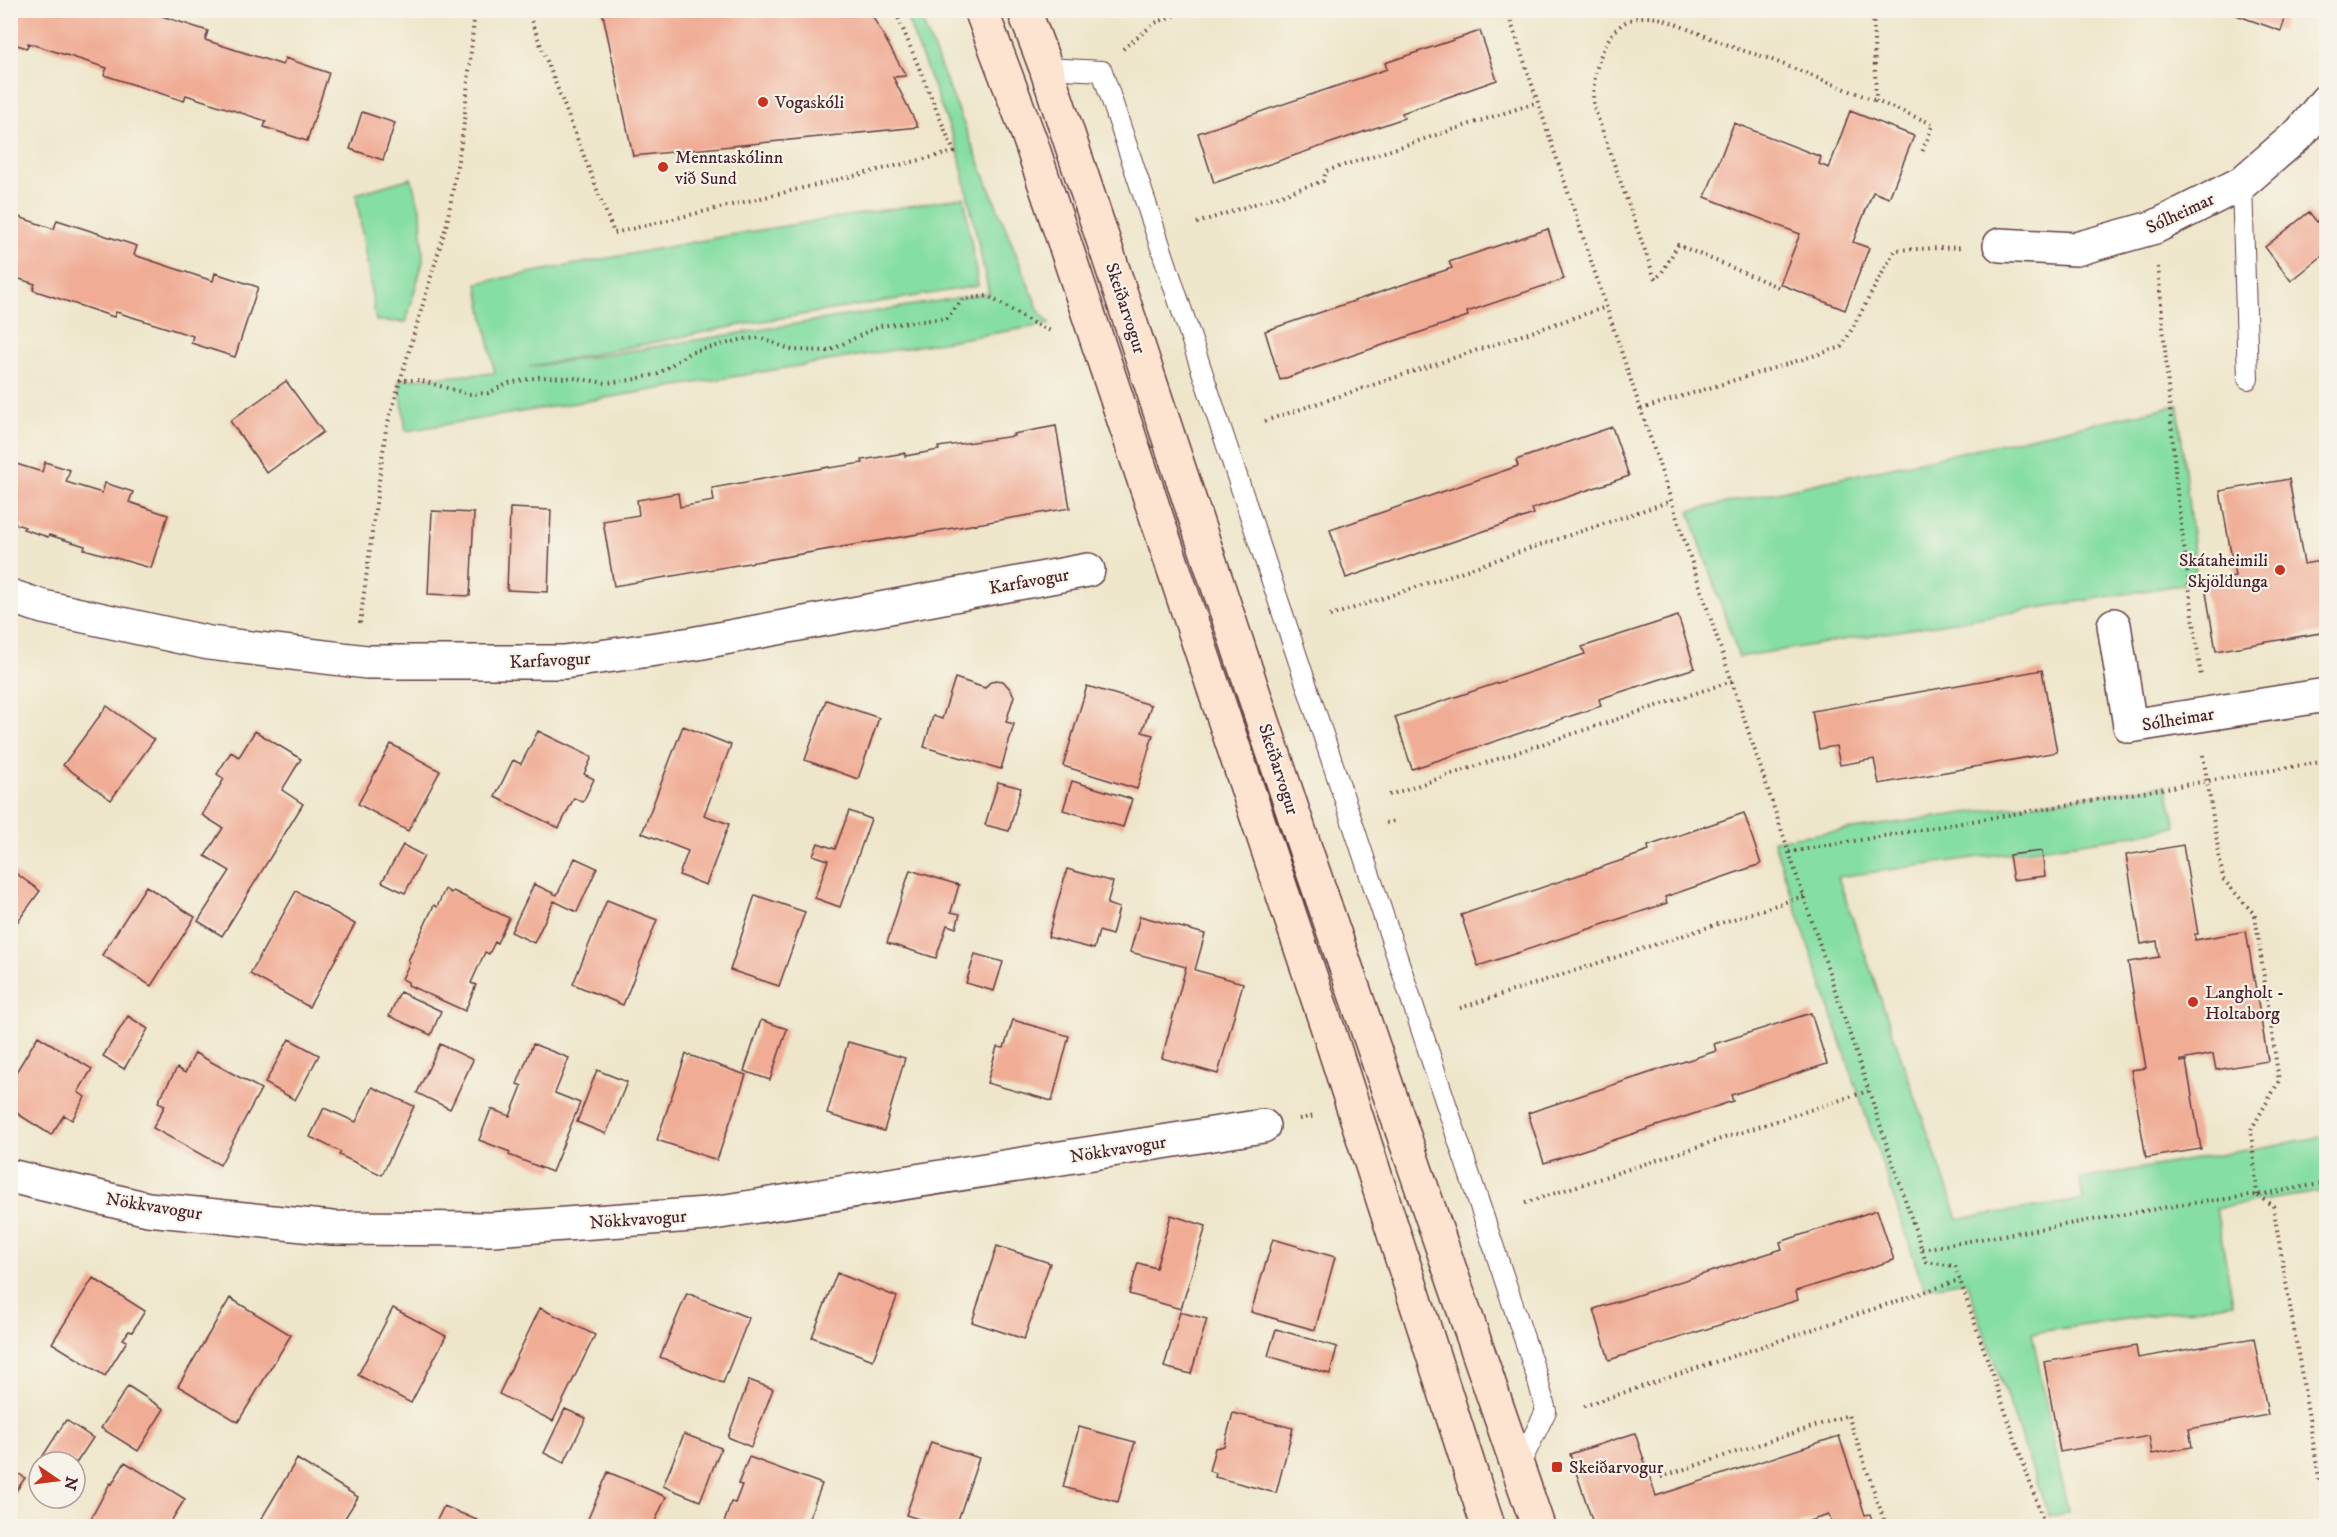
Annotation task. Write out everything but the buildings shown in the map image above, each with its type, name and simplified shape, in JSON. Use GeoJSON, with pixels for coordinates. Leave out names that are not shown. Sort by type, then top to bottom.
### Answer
{"type":"FeatureCollection","features":[{"type":"Feature","properties":{"kind":"street","name":"Skeiðarvogur"},"geometry":{"type":"LineString","coordinates":[[981,10],[1029,137],[1328,1029],[1488,1527]]}},
{"type":"Feature","properties":{"kind":"street","name":"Skeiðarvogur"},"geometry":{"type":"LineString","coordinates":[[1024,10],[1046,68],[1306,851],[1538,1527]]}},
{"type":"Feature","properties":{"kind":"street","name":"Sólheimar"},"geometry":{"type":"LineString","coordinates":[[2000,245],[2076,249],[2155,227],[2242,183],[2301,132],[2326,102]]}},
{"type":"Feature","properties":{"kind":"street","name":"Karfavogur"},"geometry":{"type":"LineString","coordinates":[[10,596],[43,607],[209,644],[367,662],[564,662],[692,644],[1088,570]]}},
{"type":"Feature","properties":{"kind":"street","name":"Sólheimar"},"geometry":{"type":"LineString","coordinates":[[2114,626],[2130,726],[2326,695]]}},
{"type":"Feature","properties":{"kind":"street","name":"Nökkvavogur"},"geometry":{"type":"LineString","coordinates":[[10,1176],[148,1209],[332,1228],[493,1229],[707,1214],[1263,1126]]}},
{"type":"Feature","properties":{"kind":"lane"},"geometry":{"type":"LineString","coordinates":[[1046,68],[1102,70],[1537,1377],[1546,1411],[1518,1468]]}},
{"type":"Feature","properties":{"kind":"lane"},"geometry":{"type":"LineString","coordinates":[[2242,183],[2248,379]]}},
{"type":"Feature","properties":{"kind":"path"},"geometry":{"type":"LineString","coordinates":[[367,662],[359,630],[386,429],[447,223],[463,132],[475,10]]}},
{"type":"Feature","properties":{"kind":"path"},"geometry":{"type":"LineString","coordinates":[[527,10],[614,233],[954,152],[895,10]]}},
{"type":"Feature","properties":{"kind":"path"},"geometry":{"type":"LineString","coordinates":[[1118,54],[1127,44],[1155,23],[1188,10]]}},
{"type":"Feature","properties":{"kind":"path"},"geometry":{"type":"LineString","coordinates":[[1507,10],[1926,1262],[1955,1266],[2045,1527]]}},
{"type":"Feature","properties":{"kind":"path"},"geometry":{"type":"LineString","coordinates":[[1873,10],[1876,101]]}},
{"type":"Feature","properties":{"kind":"path"},"geometry":{"type":"LineString","coordinates":[[1778,287],[1678,245],[1661,274],[1654,279],[1594,107],[1592,94],[1593,79],[1602,55],[1615,32],[1622,25],[1630,20],[1650,16],[1767,58],[1933,124],[1922,155]]}},
{"type":"Feature","properties":{"kind":"path"},"geometry":{"type":"LineString","coordinates":[[1197,223],[1323,181],[1326,171],[1538,102]]}},
{"type":"Feature","properties":{"kind":"path"},"geometry":{"type":"LineString","coordinates":[[2155,227],[2177,493],[2206,715]]}},
{"type":"Feature","properties":{"kind":"path"},"geometry":{"type":"LineString","coordinates":[[1641,409],[1842,347],[1895,250],[2000,245]]}},
{"type":"Feature","properties":{"kind":"path"},"geometry":{"type":"LineString","coordinates":[[399,380],[428,382],[468,394],[488,393],[509,383],[539,377],[574,378],[606,383],[631,380],[658,374],[689,353],[744,339],[760,338],[792,350],[829,351],[879,326],[947,318],[963,298],[988,296],[1033,323],[1054,332]]}},
{"type":"Feature","properties":{"kind":"path"},"geometry":{"type":"LineString","coordinates":[[1265,421],[1606,307]]}},
{"type":"Feature","properties":{"kind":"path"},"geometry":{"type":"LineString","coordinates":[[1330,616],[1671,501]]}},
{"type":"Feature","properties":{"kind":"path"},"geometry":{"type":"LineString","coordinates":[[1389,795],[1732,681]]}},
{"type":"Feature","properties":{"kind":"path"},"geometry":{"type":"LineString","coordinates":[[2203,752],[2223,879],[2255,915],[2279,1081],[2251,1130],[2258,1195],[2273,1206],[2320,1483]]}},
{"type":"Feature","properties":{"kind":"path"},"geometry":{"type":"LineString","coordinates":[[1789,852],[2326,761]]}},
{"type":"Feature","properties":{"kind":"path"},"geometry":{"type":"LineString","coordinates":[[1460,1008],[1804,896]]}},
{"type":"Feature","properties":{"kind":"path"},"geometry":{"type":"LineString","coordinates":[[1526,1203],[1868,1091]]}},
{"type":"Feature","properties":{"kind":"path"},"geometry":{"type":"LineString","coordinates":[[1922,1249],[2185,1204],[2258,1195],[2326,1183]]}},
{"type":"Feature","properties":{"kind":"path"},"geometry":{"type":"LineString","coordinates":[[1584,1406],[1960,1280]]}},
{"type":"Feature","properties":{"kind":"path"},"geometry":{"type":"LineString","coordinates":[[1660,1477],[1848,1415],[1886,1527]]}},
{"type":"Feature","properties":{"kind":"green space"},"geometry":{"type":"Polygon","coordinates":[[[904,11],[918,11],[1039,311],[1050,324],[406,431],[399,380],[495,373],[477,283],[736,234],[964,197],[978,286],[751,323],[529,367],[989,293],[958,150],[904,11]]]}},
{"type":"Feature","properties":{"kind":"green space"},"geometry":{"type":"Polygon","coordinates":[[[411,178],[421,212],[423,261],[406,322],[376,321],[356,194],[411,178]]]}},
{"type":"Feature","properties":{"kind":"green space"},"geometry":{"type":"Polygon","coordinates":[[[2178,405],[2197,582],[1739,657],[1689,511],[2178,405]]]}},
{"type":"Feature","properties":{"kind":"green space"},"geometry":{"type":"Polygon","coordinates":[[[2166,785],[2176,827],[2123,837],[1838,877],[1958,1219],[2083,1200],[2080,1179],[2326,1136],[2326,1191],[2216,1208],[2233,1303],[2032,1333],[2068,1512],[2049,1517],[1966,1281],[1924,1288],[1773,840],[2166,785]]]}},
{"type":"Feature","properties":{"kind":"place","name":"Vogaskóli"},"geometry":{"type":"Point","coordinates":[763,102]}},
{"type":"Feature","properties":{"kind":"place","name":"Menntaskólinn við Sund"},"geometry":{"type":"Point","coordinates":[663,167]}},
{"type":"Feature","properties":{"kind":"place","name":"Skátaheimili Skjöldunga"},"geometry":{"type":"Point","coordinates":[2280,570]}},
{"type":"Feature","properties":{"kind":"place","name":"Langholt - Holtaborg"},"geometry":{"type":"Point","coordinates":[2193,1002]}},
{"type":"Feature","properties":{"kind":"place","name":"Skeiðarvogur"},"geometry":{"type":"Point","coordinates":[1557,1467]}}]}
